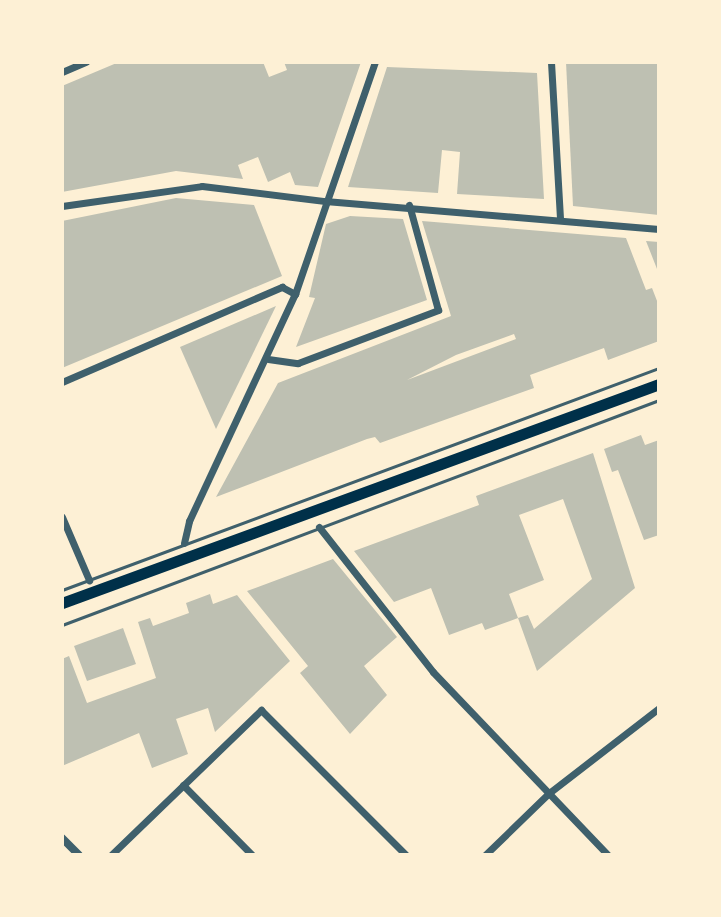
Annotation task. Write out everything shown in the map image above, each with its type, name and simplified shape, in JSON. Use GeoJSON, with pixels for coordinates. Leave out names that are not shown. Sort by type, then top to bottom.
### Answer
{"type":"FeatureCollection","features":[{"type":"Feature","properties":{"kind":"highway"},"geometry":{"type":"LineString","coordinates":[[62,603],[659,384]]}},
{"type":"Feature","properties":{"kind":"street"},"geometry":{"type":"LineString","coordinates":[[62,72],[86,62]]}},
{"type":"Feature","properties":{"kind":"street"},"geometry":{"type":"LineString","coordinates":[[184,543],[189,521],[268,359],[295,294],[375,62]]}},
{"type":"Feature","properties":{"kind":"street"},"geometry":{"type":"LineString","coordinates":[[551,62],[560,219]]}},
{"type":"Feature","properties":{"kind":"street"},"geometry":{"type":"LineString","coordinates":[[62,206],[176,186],[659,229]]}},
{"type":"Feature","properties":{"kind":"street"},"geometry":{"type":"LineString","coordinates":[[268,359],[298,363],[438,310],[409,205]]}},
{"type":"Feature","properties":{"kind":"street"},"geometry":{"type":"LineString","coordinates":[[62,382],[282,287],[295,294]]}},
{"type":"Feature","properties":{"kind":"street"},"geometry":{"type":"LineString","coordinates":[[62,517],[89,580]]}},
{"type":"Feature","properties":{"kind":"street"},"geometry":{"type":"LineString","coordinates":[[319,527],[433,672],[608,855]]}},
{"type":"Feature","properties":{"kind":"street"},"geometry":{"type":"LineString","coordinates":[[485,855],[549,793],[659,708]]}},
{"type":"Feature","properties":{"kind":"street"},"geometry":{"type":"LineString","coordinates":[[111,855],[261,710],[406,855]]}},
{"type":"Feature","properties":{"kind":"street"},"geometry":{"type":"LineString","coordinates":[[183,785],[252,855]]}},
{"type":"Feature","properties":{"kind":"street"},"geometry":{"type":"LineString","coordinates":[[62,838],[79,855]]}},
{"type":"Feature","properties":{"kind":"lane"},"geometry":{"type":"LineString","coordinates":[[62,590],[659,368]]}},
{"type":"Feature","properties":{"kind":"lane"},"geometry":{"type":"LineString","coordinates":[[62,625],[659,400]]}},
{"type":"Feature","properties":{"kind":"building"},"geometry":{"type":"Polygon","coordinates":[[[119,62],[263,62],[269,77],[287,70],[284,62],[361,62],[318,187],[295,185],[290,172],[268,182],[258,157],[238,165],[243,179],[176,171],[62,192],[62,86],[119,62]]]}},
{"type":"Feature","properties":{"kind":"building"},"geometry":{"type":"Polygon","coordinates":[[[566,62],[659,62],[659,215],[573,206],[566,62]]]}},
{"type":"Feature","properties":{"kind":"building"},"geometry":{"type":"Polygon","coordinates":[[[387,67],[537,73],[544,199],[457,194],[460,152],[442,150],[438,193],[348,187],[387,67]]]}},
{"type":"Feature","properties":{"kind":"building"},"geometry":{"type":"Polygon","coordinates":[[[176,198],[254,205],[282,276],[62,368],[62,221],[176,198]]]}},
{"type":"Feature","properties":{"kind":"building"},"geometry":{"type":"Polygon","coordinates":[[[350,216],[403,219],[427,300],[296,347],[315,298],[309,297],[326,224],[350,216]]]}},
{"type":"Feature","properties":{"kind":"building"},"geometry":{"type":"Polygon","coordinates":[[[422,221],[626,238],[646,290],[652,288],[659,306],[659,341],[608,360],[604,348],[530,375],[534,388],[380,443],[375,437],[367,439],[216,497],[278,383],[451,316],[422,221]],[[514,334],[456,355],[407,380],[516,339],[514,334]]]}},
{"type":"Feature","properties":{"kind":"building"},"geometry":{"type":"Polygon","coordinates":[[[646,241],[659,242],[659,274],[646,241]]]}},
{"type":"Feature","properties":{"kind":"building"},"geometry":{"type":"Polygon","coordinates":[[[276,306],[241,378],[216,429],[180,347],[276,306]]]}},
{"type":"Feature","properties":{"kind":"building"},"geometry":{"type":"Polygon","coordinates":[[[641,435],[645,445],[659,440],[659,535],[644,540],[618,470],[612,472],[604,449],[641,435]]]}},
{"type":"Feature","properties":{"kind":"building"},"geometry":{"type":"Polygon","coordinates":[[[593,453],[635,588],[537,671],[518,618],[485,630],[482,623],[449,635],[431,588],[394,602],[354,551],[479,505],[476,496],[593,453]],[[563,499],[519,515],[544,580],[509,594],[518,618],[528,615],[534,629],[592,579],[563,499]]]}},
{"type":"Feature","properties":{"kind":"building"},"geometry":{"type":"Polygon","coordinates":[[[333,559],[397,637],[364,666],[387,695],[350,734],[300,673],[308,666],[247,591],[333,559]]]}},
{"type":"Feature","properties":{"kind":"building"},"geometry":{"type":"Polygon","coordinates":[[[210,594],[213,604],[237,595],[290,661],[215,732],[208,708],[176,719],[188,754],[152,768],[139,733],[62,766],[62,659],[69,656],[87,703],[156,678],[138,622],[150,618],[153,626],[189,613],[186,603],[210,594]]]}},
{"type":"Feature","properties":{"kind":"building"},"geometry":{"type":"Polygon","coordinates":[[[123,628],[136,664],[87,681],[74,646],[123,628]]]}}]}
